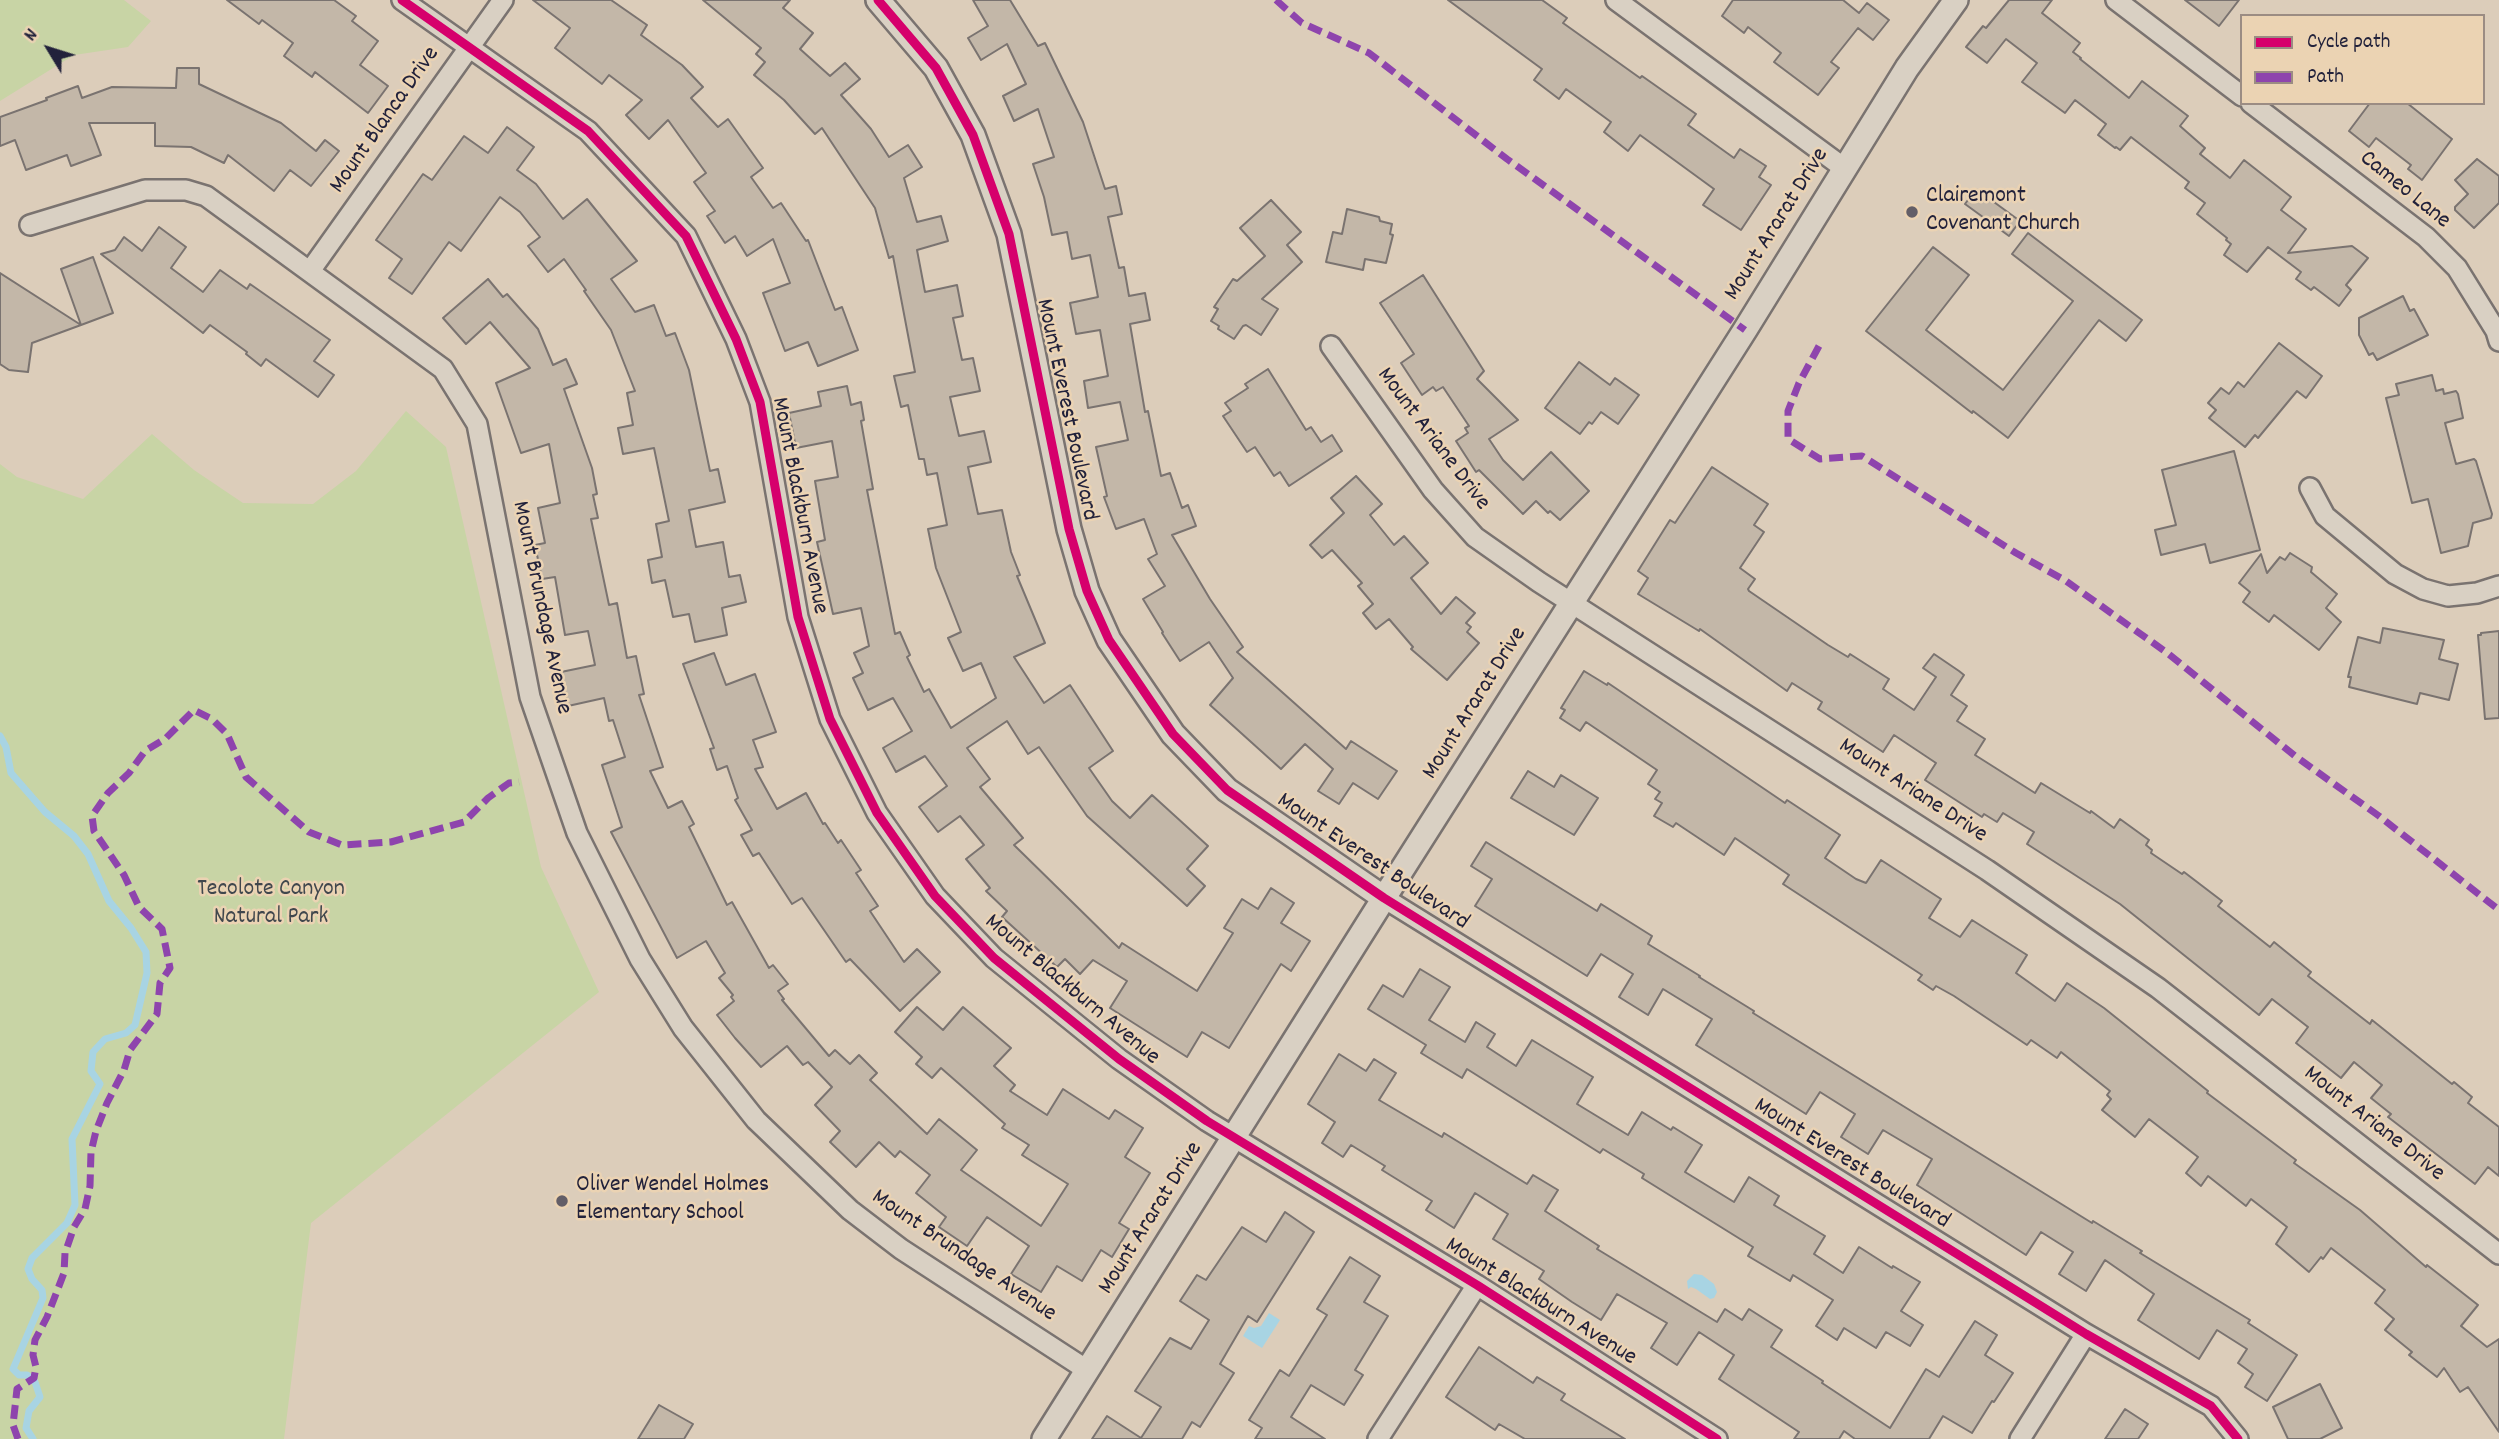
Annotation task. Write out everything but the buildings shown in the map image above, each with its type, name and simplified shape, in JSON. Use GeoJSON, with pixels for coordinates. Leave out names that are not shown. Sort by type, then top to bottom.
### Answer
{"type":"FeatureCollection","features":[{"type":"Feature","properties":{"kind":"street","name":"Mount Blackburn Avenue"},"geometry":{"type":"LineString","coordinates":[[402,0],[588,131],[686,236],[736,339],[760,402],[798,617],[830,719],[877,813],[935,896],[994,958],[1119,1059],[1234,1138],[1477,1285],[1710,1437]]}},
{"type":"Feature","properties":{"kind":"street","name":"Mount Blanca Drive"},"geometry":{"type":"LineString","coordinates":[[310,271],[503,0]]}},
{"type":"Feature","properties":{"kind":"street","name":"Mount Everest Boulevard"},"geometry":{"type":"LineString","coordinates":[[878,0],[936,68],[973,135],[1009,234],[1069,529],[1087,591],[1109,640],[1173,734],[1227,790],[1384,898],[2086,1334],[2211,1406],[2238,1439]]}},
{"type":"Feature","properties":{"kind":"street"},"geometry":{"type":"LineString","coordinates":[[1616,0],[1844,168]]}},
{"type":"Feature","properties":{"kind":"street","name":"Mount Ararat Drive"},"geometry":{"type":"LineString","coordinates":[[1044,1439],[1745,330],[1907,68],[1956,0]]}},
{"type":"Feature","properties":{"kind":"street"},"geometry":{"type":"LineString","coordinates":[[2116,0],[2240,94]]}},
{"type":"Feature","properties":{"kind":"street","name":"Cameo Lane"},"geometry":{"type":"LineString","coordinates":[[2254,105],[2426,237],[2457,268],[2496,331],[2499,341]]}},
{"type":"Feature","properties":{"kind":"street","name":"Mount Brundage Avenue"},"geometry":{"type":"LineString","coordinates":[[30,225],[145,190],[186,190],[206,196],[443,369],[477,424],[530,698],[576,833],[640,959],[683,1028],[756,1120],[850,1210],[901,1249],[1087,1370]]}},
{"type":"Feature","properties":{"kind":"street","name":"Mount Ariane Drive"},"geometry":{"type":"LineString","coordinates":[[1331,346],[1433,490],[1475,537],[1539,583],[1572,601],[1987,870],[2158,988],[2499,1254]]}},
{"type":"Feature","properties":{"kind":"street"},"geometry":{"type":"LineString","coordinates":[[2310,488],[2325,516],[2395,574],[2423,589],[2448,596],[2477,593],[2499,586]]}},
{"type":"Feature","properties":{"kind":"street"},"geometry":{"type":"LineString","coordinates":[[1378,1439],[1477,1285]]}},
{"type":"Feature","properties":{"kind":"street"},"geometry":{"type":"LineString","coordinates":[[2020,1439],[2086,1334]]}},
{"type":"Feature","properties":{"kind":"green space"},"geometry":{"type":"Polygon","coordinates":[[[0,0],[124,0],[151,21],[128,47],[74,55],[0,101],[0,0]]]}},
{"type":"Feature","properties":{"kind":"green space","name":"Tecolote Canyon Natural Park"},"geometry":{"type":"Polygon","coordinates":[[[406,411],[446,447],[541,867],[599,992],[311,1223],[284,1439],[0,1439],[0,464],[17,477],[83,499],[152,434],[194,470],[243,503],[313,504],[356,471],[406,411]]]}},
{"type":"Feature","properties":{"kind":"water"},"geometry":{"type":"Polygon","coordinates":[[[1694,1274],[1702,1275],[1714,1284],[1717,1292],[1714,1298],[1710,1299],[1691,1287],[1688,1289],[1687,1281],[1694,1274]]]}},
{"type":"Feature","properties":{"kind":"water"},"geometry":{"type":"Polygon","coordinates":[[[1269,1313],[1280,1320],[1262,1348],[1243,1336],[1249,1326],[1261,1326],[1269,1313]]]}},
{"type":"Feature","properties":{"kind":"waterway"},"geometry":{"type":"LineString","coordinates":[[0,736],[6,747],[11,773],[45,812],[74,836],[88,854],[109,901],[146,952],[147,973],[135,1025],[126,1033],[105,1039],[93,1052],[91,1071],[100,1084],[72,1139],[75,1205],[67,1223],[32,1258],[28,1269],[32,1279],[42,1290],[43,1298],[13,1369],[19,1375],[27,1375],[35,1382],[40,1397],[29,1411],[26,1428],[33,1439]]}},
{"type":"Feature","properties":{"kind":"marked path"},"geometry":{"type":"LineString","coordinates":[[1276,0],[1302,23],[1369,53],[1507,159],[1745,330]]}},
{"type":"Feature","properties":{"kind":"marked path"},"geometry":{"type":"LineString","coordinates":[[1819,346],[1799,383],[1788,411],[1788,439],[1820,459],[1862,456],[2016,553],[2066,581],[2166,652],[2295,756],[2379,816],[2499,910]]}},
{"type":"Feature","properties":{"kind":"marked path"},"geometry":{"type":"LineString","coordinates":[[18,1439],[13,1425],[17,1389],[34,1378],[35,1340],[64,1273],[65,1253],[74,1227],[85,1209],[96,1131],[124,1070],[130,1050],[157,1014],[160,983],[170,968],[162,929],[139,907],[124,875],[94,831],[92,816],[108,793],[129,773],[145,751],[165,739],[194,710],[212,719],[227,734],[246,777],[309,832],[342,845],[391,842],[464,822],[488,798],[509,783],[519,782]]}},
{"type":"Feature","properties":{"kind":"cycle path"},"geometry":{"type":"LineString","coordinates":[[402,0],[588,131],[686,236],[736,339],[760,402],[798,617],[830,719],[877,813],[935,896],[994,958],[1119,1059],[1207,1121],[1477,1285],[1717,1439]]}},
{"type":"Feature","properties":{"kind":"cycle path"},"geometry":{"type":"LineString","coordinates":[[878,0],[936,68],[973,135],[1009,234],[1069,529],[1087,591],[1109,640],[1173,734],[1227,790],[1384,898],[2086,1334],[2211,1406],[2238,1439]]}},
{"type":"Feature","properties":{"kind":"place","name":"Clairemont Covenant Church"},"geometry":{"type":"Point","coordinates":[1912,212]}},
{"type":"Feature","properties":{"kind":"place","name":"Oliver Wendel Holmes Elementary School"},"geometry":{"type":"Point","coordinates":[562,1201]}}]}
